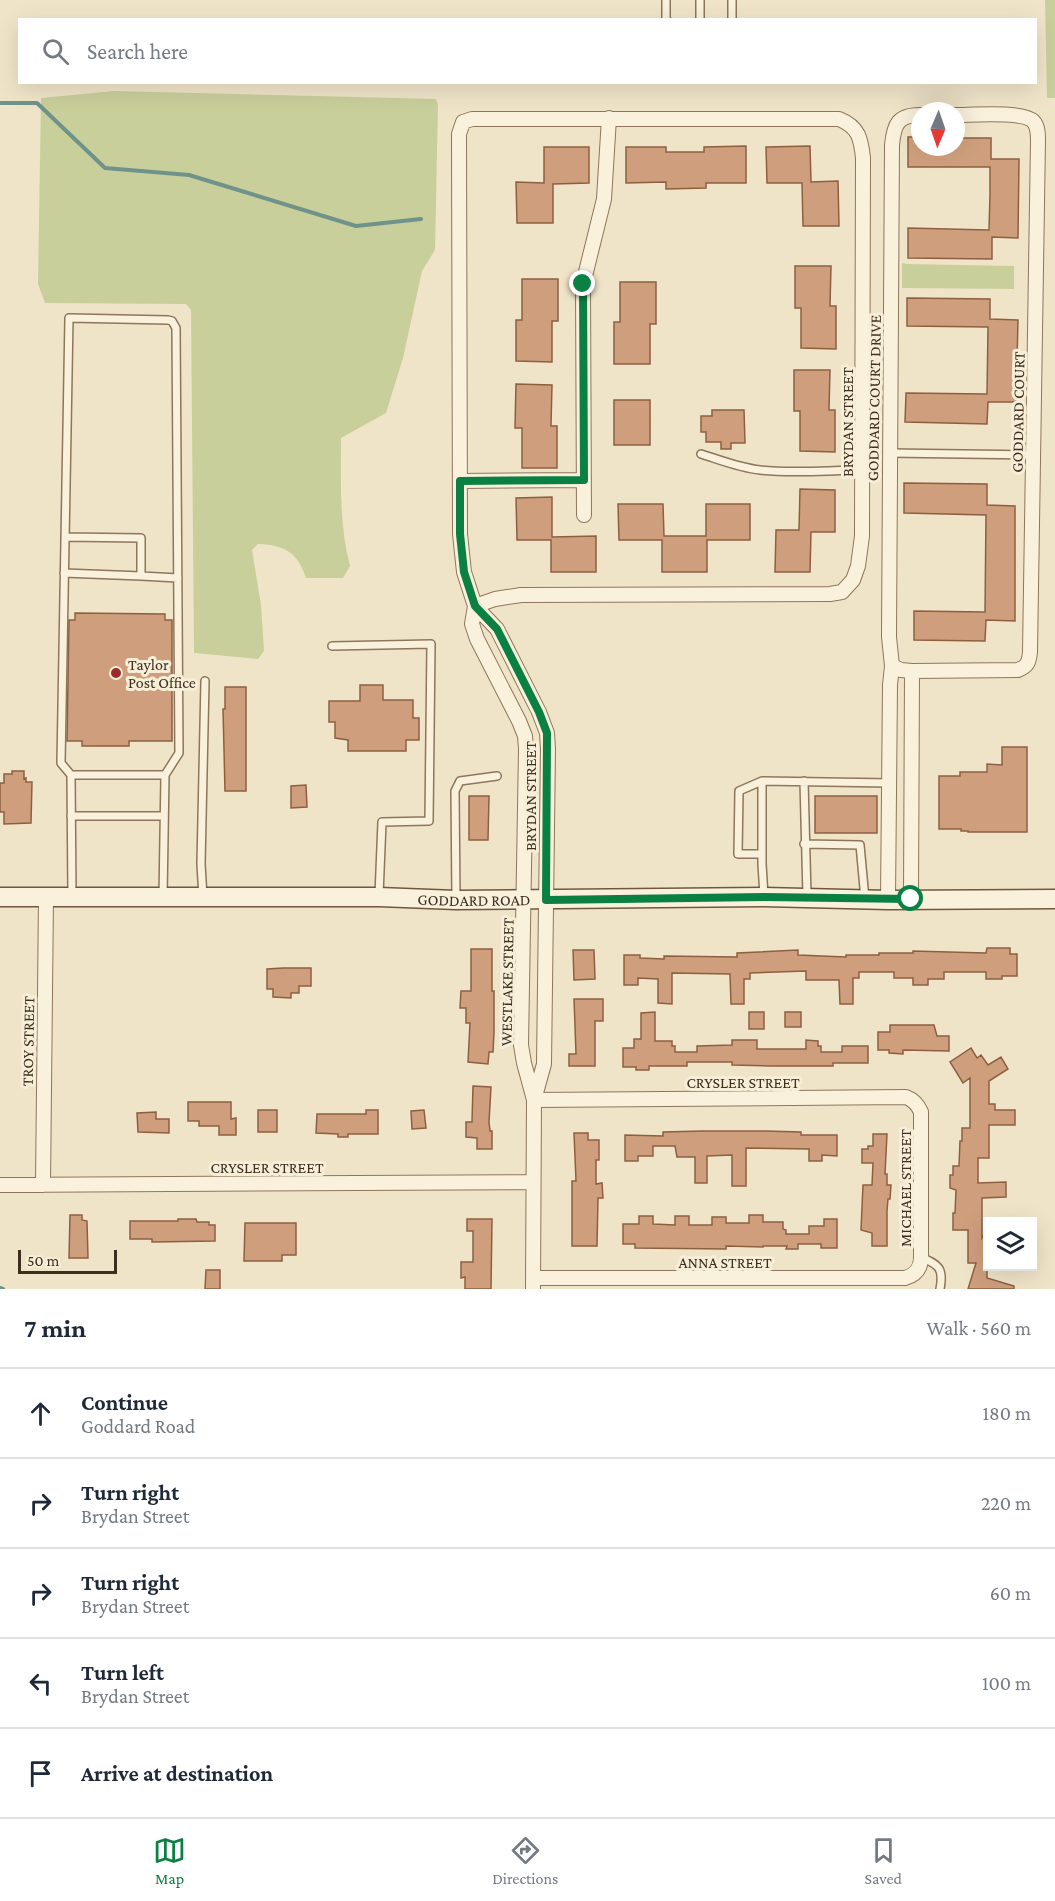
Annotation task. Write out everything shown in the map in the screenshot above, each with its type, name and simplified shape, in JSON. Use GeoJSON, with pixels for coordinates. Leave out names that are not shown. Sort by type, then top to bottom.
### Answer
{"type":"FeatureCollection","features":[{"type":"Feature","properties":{"kind":"main road","name":"GODDARD ROAD"},"geometry":{"type":"LineString","coordinates":[[0,897],[379,897],[456,900],[764,897],[888,900],[1055,899]]}},
{"type":"Feature","properties":{"kind":"street","name":"GODDARD COURT"},"geometry":{"type":"LineString","coordinates":[[902,669],[1010,671],[1026,667],[1029,662],[1034,455],[1037,129],[1033,121],[1022,116],[965,115]]}},
{"type":"Feature","properties":{"kind":"street","name":"GODDARD COURT DRIVE"},"geometry":{"type":"LineString","coordinates":[[902,669],[889,637],[892,145],[893,133],[898,121],[911,116]]}},
{"type":"Feature","properties":{"kind":"street"},"geometry":{"type":"LineString","coordinates":[[584,515],[583,284],[604,199],[609,118]]}},
{"type":"Feature","properties":{"kind":"street","name":"BRYDAN STREET"},"geometry":{"type":"LineString","coordinates":[[475,606],[495,599],[521,595],[830,594],[842,592],[853,580],[858,566],[862,536],[863,158],[861,140],[855,128],[849,123],[839,119],[472,119],[463,122],[460,126],[460,534],[464,572],[475,606],[497,629],[539,712],[547,733],[546,900]]}},
{"type":"Feature","properties":{"kind":"street"},"geometry":{"type":"LineString","coordinates":[[460,481],[584,480]]}},
{"type":"Feature","properties":{"kind":"street","name":"BRYDAN STREET"},"geometry":{"type":"LineString","coordinates":[[475,606],[472,624],[477,639],[525,736],[525,899]]}},
{"type":"Feature","properties":{"kind":"street"},"geometry":{"type":"LineString","coordinates":[[888,900],[890,684],[902,669]]}},
{"type":"Feature","properties":{"kind":"street"},"geometry":{"type":"LineString","coordinates":[[902,669],[911,899]]}},
{"type":"Feature","properties":{"kind":"street","name":"TROY STREET"},"geometry":{"type":"LineString","coordinates":[[43,1185],[46,897]]}},
{"type":"Feature","properties":{"kind":"street","name":"WESTLAKE STREET"},"geometry":{"type":"LineString","coordinates":[[525,899],[521,1045],[534,1100]]}},
{"type":"Feature","properties":{"kind":"street","name":"WESTLAKE STREET"},"geometry":{"type":"LineString","coordinates":[[533,1284],[534,1100],[544,1064],[546,900]]}},
{"type":"Feature","properties":{"kind":"street","name":"CRYSLER STREET"},"geometry":{"type":"LineString","coordinates":[[534,1100],[906,1097],[916,1102]]}},
{"type":"Feature","properties":{"kind":"street","name":"MICHAEL STREET"},"geometry":{"type":"LineString","coordinates":[[915,1274],[921,1263],[921,1112],[916,1102]]}},
{"type":"Feature","properties":{"kind":"street","name":"CRYSLER STREET"},"geometry":{"type":"LineString","coordinates":[[0,1185],[533,1182]]}},
{"type":"Feature","properties":{"kind":"street","name":"ANNA STREET"},"geometry":{"type":"LineString","coordinates":[[533,1284],[899,1284],[905,1278],[915,1274]]}},
{"type":"Feature","properties":{"kind":"lane"},"geometry":{"type":"LineString","coordinates":[[666,0],[667,18]]}},
{"type":"Feature","properties":{"kind":"lane"},"geometry":{"type":"LineString","coordinates":[[700,0],[700,18]]}},
{"type":"Feature","properties":{"kind":"lane"},"geometry":{"type":"LineString","coordinates":[[732,0],[732,18]]}},
{"type":"Feature","properties":{"kind":"lane"},"geometry":{"type":"LineString","coordinates":[[72,897],[71,775],[61,763],[69,318],[172,321],[176,328],[179,753],[165,775],[163,897]]}},
{"type":"Feature","properties":{"kind":"lane"},"geometry":{"type":"LineString","coordinates":[[889,453],[1034,455]]}},
{"type":"Feature","properties":{"kind":"lane"},"geometry":{"type":"LineString","coordinates":[[701,454],[734,465],[759,470],[863,470]]}},
{"type":"Feature","properties":{"kind":"lane"},"geometry":{"type":"LineString","coordinates":[[65,537],[141,538],[141,576]]}},
{"type":"Feature","properties":{"kind":"lane"},"geometry":{"type":"LineString","coordinates":[[64,573],[178,578]]}},
{"type":"Feature","properties":{"kind":"lane"},"geometry":{"type":"LineString","coordinates":[[332,646],[431,644],[429,821],[382,822],[379,897]]}},
{"type":"Feature","properties":{"kind":"lane"},"geometry":{"type":"LineString","coordinates":[[203,897],[201,864],[205,681]]}},
{"type":"Feature","properties":{"kind":"lane"},"geometry":{"type":"LineString","coordinates":[[71,775],[165,775]]}},
{"type":"Feature","properties":{"kind":"lane"},"geometry":{"type":"LineString","coordinates":[[456,900],[454,791],[460,781],[497,776]]}},
{"type":"Feature","properties":{"kind":"lane"},"geometry":{"type":"LineString","coordinates":[[762,854],[738,854],[739,791],[762,781],[890,783]]}},
{"type":"Feature","properties":{"kind":"lane"},"geometry":{"type":"LineString","coordinates":[[762,781],[764,897]]}},
{"type":"Feature","properties":{"kind":"lane"},"geometry":{"type":"LineString","coordinates":[[804,781],[807,899]]}},
{"type":"Feature","properties":{"kind":"lane"},"geometry":{"type":"LineString","coordinates":[[72,816],[164,816]]}},
{"type":"Feature","properties":{"kind":"lane"},"geometry":{"type":"LineString","coordinates":[[804,844],[860,845],[865,899]]}},
{"type":"Feature","properties":{"kind":"lane"},"geometry":{"type":"LineString","coordinates":[[921,1257],[935,1263],[940,1268],[942,1276],[940,1289]]}},
{"type":"Feature","properties":{"kind":"green space"},"geometry":{"type":"Polygon","coordinates":[[[1045,0],[1055,0],[1055,98],[1047,98],[1045,0]]]}},
{"type":"Feature","properties":{"kind":"green space"},"geometry":{"type":"Polygon","coordinates":[[[114,91],[436,99],[438,105],[435,250],[422,271],[403,358],[386,413],[341,438],[342,519],[350,566],[343,578],[306,578],[299,562],[289,552],[276,546],[258,544],[252,550],[261,605],[264,651],[258,659],[194,653],[191,310],[186,304],[45,303],[38,284],[41,98],[114,91]]]}},
{"type":"Feature","properties":{"kind":"green space"},"geometry":{"type":"Polygon","coordinates":[[[902,263],[1014,266],[1014,289],[902,288],[902,263]]]}},
{"type":"Feature","properties":{"kind":"building"},"geometry":{"type":"Polygon","coordinates":[[[908,137],[911,137],[911,156],[965,156],[965,138],[991,138],[991,159],[1019,159],[1018,238],[992,237],[992,259],[908,258],[908,228],[989,230],[990,167],[908,167],[908,137]]]}},
{"type":"Feature","properties":{"kind":"building"},"geometry":{"type":"Polygon","coordinates":[[[746,146],[746,183],[706,183],[706,188],[666,189],[666,182],[626,183],[626,147],[666,147],[666,152],[704,152],[704,147],[746,146]]]}},
{"type":"Feature","properties":{"kind":"building"},"geometry":{"type":"Polygon","coordinates":[[[810,146],[811,182],[838,181],[839,226],[803,226],[802,183],[767,183],[766,147],[810,146]]]}},
{"type":"Feature","properties":{"kind":"building"},"geometry":{"type":"Polygon","coordinates":[[[544,147],[589,147],[589,183],[553,184],[553,223],[517,223],[516,182],[544,183],[544,147]]]}},
{"type":"Feature","properties":{"kind":"building"},"geometry":{"type":"Polygon","coordinates":[[[795,266],[831,266],[830,306],[836,306],[836,349],[801,348],[801,308],[795,308],[795,266]]]}},
{"type":"Feature","properties":{"kind":"building"},"geometry":{"type":"Polygon","coordinates":[[[522,279],[558,279],[558,321],[552,321],[552,362],[516,361],[516,320],[522,320],[522,279]]]}},
{"type":"Feature","properties":{"kind":"building"},"geometry":{"type":"Polygon","coordinates":[[[620,282],[656,282],[656,324],[650,324],[650,364],[614,364],[614,322],[620,322],[620,282]]]}},
{"type":"Feature","properties":{"kind":"building"},"geometry":{"type":"Polygon","coordinates":[[[907,298],[990,299],[990,319],[1018,320],[1016,402],[988,402],[987,424],[905,422],[906,393],[987,394],[988,327],[907,326],[907,298]]]}},
{"type":"Feature","properties":{"kind":"building"},"geometry":{"type":"Polygon","coordinates":[[[794,370],[830,370],[829,410],[835,410],[835,452],[800,451],[800,411],[794,411],[794,370]]]}},
{"type":"Feature","properties":{"kind":"building"},"geometry":{"type":"Polygon","coordinates":[[[516,384],[552,385],[551,426],[557,426],[557,468],[522,468],[522,428],[515,428],[516,384]]]}},
{"type":"Feature","properties":{"kind":"building"},"geometry":{"type":"Polygon","coordinates":[[[614,400],[650,400],[650,445],[614,445],[614,400]]]}},
{"type":"Feature","properties":{"kind":"building"},"geometry":{"type":"Polygon","coordinates":[[[712,410],[744,410],[745,443],[731,443],[731,449],[721,449],[721,442],[706,442],[706,432],[701,432],[701,416],[712,416],[712,410]]]}},
{"type":"Feature","properties":{"kind":"building"},"geometry":{"type":"Polygon","coordinates":[[[904,483],[987,484],[987,505],[1015,506],[1015,621],[986,620],[985,641],[914,640],[914,611],[985,612],[986,515],[904,513],[904,483]]]}},
{"type":"Feature","properties":{"kind":"building"},"geometry":{"type":"Polygon","coordinates":[[[800,489],[835,490],[835,532],[811,532],[810,572],[775,572],[776,530],[799,530],[800,489]]]}},
{"type":"Feature","properties":{"kind":"building"},"geometry":{"type":"Polygon","coordinates":[[[552,497],[552,537],[596,536],[596,572],[551,572],[551,540],[517,540],[516,498],[552,497]]]}},
{"type":"Feature","properties":{"kind":"building"},"geometry":{"type":"Polygon","coordinates":[[[618,504],[663,504],[664,536],[706,536],[706,504],[750,504],[750,540],[707,540],[707,572],[662,572],[662,540],[619,540],[618,504]]]}},
{"type":"Feature","properties":{"kind":"building"},"geometry":{"type":"Polygon","coordinates":[[[75,613],[165,614],[165,620],[172,620],[172,741],[129,741],[129,746],[82,746],[82,741],[67,741],[69,620],[75,620],[75,613]]]}},
{"type":"Feature","properties":{"kind":"building"},"geometry":{"type":"Polygon","coordinates":[[[360,685],[383,685],[383,700],[413,700],[413,718],[419,718],[419,740],[406,740],[406,751],[348,751],[348,740],[335,738],[335,722],[329,722],[329,701],[360,701],[360,685]]]}},
{"type":"Feature","properties":{"kind":"building"},"geometry":{"type":"Polygon","coordinates":[[[225,687],[246,687],[246,791],[225,791],[223,709],[225,709],[225,687]]]}},
{"type":"Feature","properties":{"kind":"building"},"geometry":{"type":"Polygon","coordinates":[[[1002,747],[1027,747],[1027,832],[968,832],[961,831],[961,829],[939,829],[939,776],[960,776],[960,772],[987,772],[987,764],[1002,765],[1002,747]]]}},
{"type":"Feature","properties":{"kind":"building"},"geometry":{"type":"Polygon","coordinates":[[[12,771],[24,771],[26,782],[32,782],[31,823],[4,824],[4,812],[0,812],[0,783],[4,783],[4,774],[12,774],[12,771]]]}},
{"type":"Feature","properties":{"kind":"building"},"geometry":{"type":"Polygon","coordinates":[[[306,785],[307,807],[291,808],[291,786],[306,785]]]}},
{"type":"Feature","properties":{"kind":"building"},"geometry":{"type":"Polygon","coordinates":[[[469,796],[489,796],[488,840],[469,840],[469,796]]]}},
{"type":"Feature","properties":{"kind":"building"},"geometry":{"type":"Polygon","coordinates":[[[815,796],[877,796],[877,833],[815,833],[815,796]]]}},
{"type":"Feature","properties":{"kind":"building"},"geometry":{"type":"Polygon","coordinates":[[[987,948],[1010,948],[1010,954],[1017,954],[1017,976],[986,979],[986,972],[944,972],[944,979],[928,979],[928,985],[913,985],[913,978],[894,978],[894,972],[859,972],[859,978],[853,978],[853,1004],[840,1004],[839,980],[806,980],[806,971],[750,973],[750,979],[744,979],[744,1004],[731,1004],[730,974],[672,973],[672,1004],[658,1003],[658,979],[638,978],[638,985],[624,985],[624,955],[664,959],[664,956],[737,957],[737,953],[798,950],[798,955],[846,957],[846,955],[879,955],[879,953],[913,953],[913,951],[986,953],[987,948]]]}},
{"type":"Feature","properties":{"kind":"building"},"geometry":{"type":"Polygon","coordinates":[[[471,949],[492,949],[494,1032],[493,1052],[489,1052],[488,1064],[468,1062],[470,1023],[466,1023],[466,1008],[460,1008],[461,991],[471,991],[471,949]]]}},
{"type":"Feature","properties":{"kind":"building"},"geometry":{"type":"Polygon","coordinates":[[[573,950],[594,950],[595,979],[574,980],[573,950]]]}},
{"type":"Feature","properties":{"kind":"building"},"geometry":{"type":"Polygon","coordinates":[[[311,968],[311,986],[299,986],[299,993],[291,993],[291,998],[273,997],[273,989],[267,989],[267,969],[311,968]]]}},
{"type":"Feature","properties":{"kind":"building"},"geometry":{"type":"Polygon","coordinates":[[[574,999],[603,999],[603,1021],[595,1021],[595,1066],[569,1066],[569,1054],[576,1054],[574,999]]]}},
{"type":"Feature","properties":{"kind":"building"},"geometry":{"type":"Polygon","coordinates":[[[655,1012],[655,1041],[672,1041],[675,1052],[697,1052],[697,1046],[732,1045],[732,1040],[757,1040],[757,1049],[806,1049],[806,1040],[818,1041],[821,1052],[842,1052],[842,1046],[868,1046],[868,1063],[833,1063],[833,1066],[769,1066],[732,1065],[732,1062],[687,1062],[687,1066],[649,1066],[649,1070],[623,1067],[623,1048],[634,1048],[634,1039],[641,1039],[641,1013],[655,1012]]]}},
{"type":"Feature","properties":{"kind":"building"},"geometry":{"type":"Polygon","coordinates":[[[749,1012],[764,1012],[764,1029],[749,1029],[749,1012]]]}},
{"type":"Feature","properties":{"kind":"building"},"geometry":{"type":"Polygon","coordinates":[[[785,1012],[801,1012],[801,1027],[785,1027],[785,1012]]]}},
{"type":"Feature","properties":{"kind":"building"},"geometry":{"type":"Polygon","coordinates":[[[890,1025],[934,1025],[937,1036],[949,1036],[949,1051],[903,1050],[903,1054],[878,1050],[878,1032],[890,1032],[890,1025]]]}},
{"type":"Feature","properties":{"kind":"building"},"geometry":{"type":"Polygon","coordinates":[[[971,1048],[977,1058],[981,1055],[988,1065],[1001,1057],[1008,1069],[989,1081],[989,1104],[995,1104],[995,1110],[1015,1110],[1015,1125],[989,1125],[989,1158],[978,1158],[978,1183],[1006,1182],[1006,1197],[982,1198],[983,1271],[987,1271],[987,1278],[1014,1286],[1014,1289],[968,1289],[976,1263],[968,1263],[968,1230],[953,1230],[956,1190],[950,1188],[950,1175],[953,1175],[953,1166],[959,1166],[962,1128],[970,1128],[970,1078],[963,1083],[950,1062],[971,1048]]]}},
{"type":"Feature","properties":{"kind":"building"},"geometry":{"type":"Polygon","coordinates":[[[473,1086],[491,1087],[489,1122],[490,1131],[492,1131],[492,1149],[477,1149],[477,1138],[466,1137],[466,1122],[472,1122],[473,1086]]]}},
{"type":"Feature","properties":{"kind":"building"},"geometry":{"type":"Polygon","coordinates":[[[188,1102],[231,1102],[231,1119],[236,1118],[236,1135],[219,1135],[219,1126],[199,1126],[199,1121],[188,1121],[188,1102]]]}},
{"type":"Feature","properties":{"kind":"building"},"geometry":{"type":"Polygon","coordinates":[[[258,1110],[277,1110],[277,1132],[258,1132],[258,1110]]]}},
{"type":"Feature","properties":{"kind":"building"},"geometry":{"type":"Polygon","coordinates":[[[366,1110],[378,1110],[378,1134],[348,1134],[348,1137],[338,1137],[338,1134],[316,1133],[317,1114],[366,1114],[366,1110]]]}},
{"type":"Feature","properties":{"kind":"building"},"geometry":{"type":"Polygon","coordinates":[[[424,1110],[426,1128],[412,1129],[411,1111],[424,1110]]]}},
{"type":"Feature","properties":{"kind":"building"},"geometry":{"type":"Polygon","coordinates":[[[156,1112],[156,1119],[169,1119],[169,1133],[138,1132],[137,1113],[156,1112]]]}},
{"type":"Feature","properties":{"kind":"building"},"geometry":{"type":"Polygon","coordinates":[[[663,1132],[801,1132],[801,1135],[837,1135],[837,1156],[822,1155],[822,1161],[809,1161],[809,1149],[746,1148],[746,1186],[732,1186],[732,1155],[707,1156],[707,1183],[695,1183],[695,1157],[677,1157],[675,1146],[653,1146],[653,1156],[638,1156],[638,1161],[625,1161],[625,1135],[663,1136],[663,1132]]]}},
{"type":"Feature","properties":{"kind":"building"},"geometry":{"type":"Polygon","coordinates":[[[574,1133],[588,1133],[588,1140],[599,1140],[596,1184],[602,1183],[603,1198],[598,1198],[597,1246],[572,1246],[572,1181],[576,1181],[574,1133]]]}},
{"type":"Feature","properties":{"kind":"building"},"geometry":{"type":"Polygon","coordinates":[[[873,1134],[887,1134],[885,1174],[887,1174],[887,1185],[891,1185],[887,1211],[887,1246],[872,1246],[872,1233],[861,1230],[863,1185],[872,1185],[873,1163],[862,1163],[862,1149],[873,1146],[873,1134]]]}},
{"type":"Feature","properties":{"kind":"building"},"geometry":{"type":"Polygon","coordinates":[[[70,1215],[82,1215],[82,1220],[87,1221],[88,1258],[69,1258],[70,1215]]]}},
{"type":"Feature","properties":{"kind":"building"},"geometry":{"type":"Polygon","coordinates":[[[749,1215],[763,1215],[763,1222],[783,1222],[786,1234],[809,1234],[809,1226],[824,1226],[824,1219],[837,1219],[837,1248],[821,1248],[821,1244],[798,1244],[798,1249],[786,1249],[787,1246],[726,1246],[726,1249],[635,1248],[635,1244],[623,1244],[623,1224],[639,1224],[639,1216],[653,1216],[653,1224],[675,1225],[675,1216],[689,1216],[689,1225],[712,1225],[712,1217],[726,1217],[726,1223],[749,1223],[749,1215]]]}},
{"type":"Feature","properties":{"kind":"building"},"geometry":{"type":"Polygon","coordinates":[[[178,1219],[196,1219],[197,1222],[209,1222],[209,1225],[215,1225],[215,1241],[152,1242],[152,1239],[130,1239],[130,1221],[178,1221],[178,1219]]]}},
{"type":"Feature","properties":{"kind":"building"},"geometry":{"type":"Polygon","coordinates":[[[467,1219],[492,1219],[491,1289],[465,1289],[465,1277],[461,1278],[461,1262],[473,1262],[473,1231],[467,1231],[467,1219]]]}},
{"type":"Feature","properties":{"kind":"building"},"geometry":{"type":"Polygon","coordinates":[[[245,1223],[296,1223],[296,1255],[282,1255],[282,1261],[244,1261],[245,1223]]]}},
{"type":"Feature","properties":{"kind":"building"},"geometry":{"type":"Polygon","coordinates":[[[206,1270],[220,1270],[220,1289],[205,1289],[206,1270]]]}},
{"type":"Feature","properties":{"kind":"waterway"},"geometry":{"type":"LineString","coordinates":[[0,103],[37,103],[105,168],[189,175],[356,226],[421,219]]}},
{"type":"Feature","properties":{"kind":"place","name":"Taylor Post Office"},"geometry":{"type":"Point","coordinates":[116,673]}},
{"type":"Feature","properties":{"kind":"route"},"geometry":{"type":"LineString","coordinates":[[583,284],[584,480],[460,481],[460,534],[464,572],[475,606],[497,629],[545,724],[547,733],[546,900],[764,897],[911,899]]}}]}
